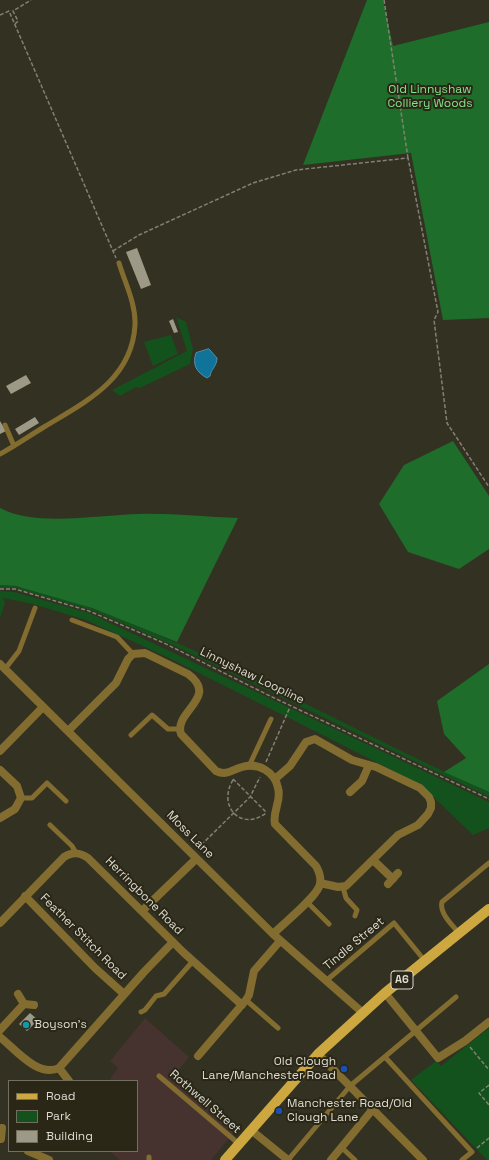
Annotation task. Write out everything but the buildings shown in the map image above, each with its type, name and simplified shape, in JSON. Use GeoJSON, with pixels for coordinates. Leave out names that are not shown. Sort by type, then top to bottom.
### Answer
{"type":"FeatureCollection","features":[{"type":"Feature","properties":{"kind":"main road","name":"A6"},"geometry":{"type":"LineString","coordinates":[[225,1160],[318,1054],[385,993],[489,909]]}},
{"type":"Feature","properties":{"kind":"street"},"geometry":{"type":"LineString","coordinates":[[68,732],[116,683],[128,659],[134,654],[145,653],[188,674],[196,682],[199,692],[197,701],[181,720],[179,729],[184,739],[216,771],[222,774],[232,776],[249,766],[263,769],[275,779],[279,798],[270,815],[280,830],[316,866],[320,873],[320,883],[314,893],[273,934]]}},
{"type":"Feature","properties":{"kind":"street","name":"Moss Lane"},"geometry":{"type":"LineString","coordinates":[[3,666],[280,941],[363,1012]]}},
{"type":"Feature","properties":{"kind":"street"},"geometry":{"type":"LineString","coordinates":[[0,751],[43,707]]}},
{"type":"Feature","properties":{"kind":"street"},"geometry":{"type":"LineString","coordinates":[[275,779],[286,771],[302,746],[310,739],[318,740],[352,760],[369,765],[420,788],[427,793],[431,802],[431,808],[428,814],[418,825],[398,835],[355,879],[343,886],[338,887],[320,883]]}},
{"type":"Feature","properties":{"kind":"street"},"geometry":{"type":"LineString","coordinates":[[350,792],[362,781],[369,765]]}},
{"type":"Feature","properties":{"kind":"street"},"geometry":{"type":"LineString","coordinates":[[0,770],[17,786],[21,798],[15,809],[0,818]]}},
{"type":"Feature","properties":{"kind":"street"},"geometry":{"type":"LineString","coordinates":[[0,923],[64,857],[76,853]]}},
{"type":"Feature","properties":{"kind":"street","name":"Herringbone Road"},"geometry":{"type":"LineString","coordinates":[[76,853],[88,858],[193,961],[244,1002]]}},
{"type":"Feature","properties":{"kind":"street"},"geometry":{"type":"LineString","coordinates":[[142,911],[194,857]]}},
{"type":"Feature","properties":{"kind":"street"},"geometry":{"type":"LineString","coordinates":[[374,860],[393,878]]}},
{"type":"Feature","properties":{"kind":"street","name":"Feather Stitch Road"},"geometry":{"type":"LineString","coordinates":[[25,896],[95,968],[124,994]]}},
{"type":"Feature","properties":{"kind":"street"},"geometry":{"type":"LineString","coordinates":[[198,1056],[250,995],[254,971],[280,941]]}},
{"type":"Feature","properties":{"kind":"street"},"geometry":{"type":"LineString","coordinates":[[0,1037],[38,1068],[48,1071],[59,1068],[124,994],[173,942]]}},
{"type":"Feature","properties":{"kind":"street"},"geometry":{"type":"LineString","coordinates":[[385,993],[438,1058],[465,1041],[489,1022]]}},
{"type":"Feature","properties":{"kind":"street"},"geometry":{"type":"LineString","coordinates":[[18,994],[24,1004]]}},
{"type":"Feature","properties":{"kind":"street"},"geometry":{"type":"LineString","coordinates":[[24,1004],[34,1005]]}},
{"type":"Feature","properties":{"kind":"street"},"geometry":{"type":"LineString","coordinates":[[0,1030],[24,1004]]}},
{"type":"Feature","properties":{"kind":"street"},"geometry":{"type":"LineString","coordinates":[[211,1026],[218,1032]]}},
{"type":"Feature","properties":{"kind":"street"},"geometry":{"type":"LineString","coordinates":[[318,1054],[423,1160]]}},
{"type":"Feature","properties":{"kind":"street"},"geometry":{"type":"LineString","coordinates":[[59,1068],[68,1080]]}},
{"type":"Feature","properties":{"kind":"street"},"geometry":{"type":"LineString","coordinates":[[331,1160],[373,1109]]}},
{"type":"Feature","properties":{"kind":"street"},"geometry":{"type":"LineString","coordinates":[[1,1127],[4,1140]]}},
{"type":"Feature","properties":{"kind":"street"},"geometry":{"type":"LineString","coordinates":[[251,1130],[288,1160]]}},
{"type":"Feature","properties":{"kind":"street"},"geometry":{"type":"LineString","coordinates":[[30,1152],[49,1160]]}},
{"type":"Feature","properties":{"kind":"lane"},"geometry":{"type":"LineString","coordinates":[[0,454],[95,396],[120,369],[129,352],[135,324],[133,306],[119,264]]}},
{"type":"Feature","properties":{"kind":"lane"},"geometry":{"type":"LineString","coordinates":[[5,425],[14,446]]}},
{"type":"Feature","properties":{"kind":"lane","name":"Moss Lane"},"geometry":{"type":"LineString","coordinates":[[3,666],[19,651],[35,608]]}},
{"type":"Feature","properties":{"kind":"lane"},"geometry":{"type":"LineString","coordinates":[[72,620],[117,637],[134,654]]}},
{"type":"Feature","properties":{"kind":"lane"},"geometry":{"type":"LineString","coordinates":[[131,734],[152,715],[168,729],[179,729]]}},
{"type":"Feature","properties":{"kind":"lane"},"geometry":{"type":"LineString","coordinates":[[249,766],[271,719]]}},
{"type":"Feature","properties":{"kind":"lane"},"geometry":{"type":"LineString","coordinates":[[21,798],[32,798],[47,783],[66,802]]}},
{"type":"Feature","properties":{"kind":"lane"},"geometry":{"type":"LineString","coordinates":[[50,825],[72,846],[76,853]]}},
{"type":"Feature","properties":{"kind":"lane"},"geometry":{"type":"LineString","coordinates":[[459,933],[448,920],[441,907],[442,902],[489,863]]}},
{"type":"Feature","properties":{"kind":"lane"},"geometry":{"type":"LineString","coordinates":[[343,886],[346,898],[357,910],[355,916]]}},
{"type":"Feature","properties":{"kind":"lane"},"geometry":{"type":"LineString","coordinates":[[306,901],[329,924]]}},
{"type":"Feature","properties":{"kind":"lane","name":"Tindle Street"},"geometry":{"type":"LineString","coordinates":[[327,980],[394,923],[425,961]]}},
{"type":"Feature","properties":{"kind":"lane"},"geometry":{"type":"LineString","coordinates":[[141,1012],[145,1010],[156,996],[164,994],[193,961]]}},
{"type":"Feature","properties":{"kind":"lane"},"geometry":{"type":"LineString","coordinates":[[288,1160],[350,1086],[456,997]]}},
{"type":"Feature","properties":{"kind":"lane"},"geometry":{"type":"LineString","coordinates":[[244,1002],[278,1028]]}},
{"type":"Feature","properties":{"kind":"lane"},"geometry":{"type":"LineString","coordinates":[[385,1057],[472,1152],[462,1160]]}},
{"type":"Feature","properties":{"kind":"lane","name":"Rothwell Street"},"geometry":{"type":"LineString","coordinates":[[158,1076],[238,1144]]}},
{"type":"Feature","properties":{"kind":"lane"},"geometry":{"type":"LineString","coordinates":[[341,1147],[355,1160]]}},
{"type":"Feature","properties":{"kind":"path"},"geometry":{"type":"LineString","coordinates":[[14,24],[18,21],[13,10],[31,0]]}},
{"type":"Feature","properties":{"kind":"path"},"geometry":{"type":"LineString","coordinates":[[384,0],[408,158],[438,312],[434,320],[447,423],[489,487]]}},
{"type":"Feature","properties":{"kind":"path"},"geometry":{"type":"LineString","coordinates":[[0,15],[8,12],[14,24],[113,251],[140,235],[253,183],[296,170],[408,158]]}},
{"type":"Feature","properties":{"kind":"path","name":"Linnyshaw Loopline"},"geometry":{"type":"LineString","coordinates":[[0,589],[14,589],[89,611],[164,643],[291,706],[489,799]]}},
{"type":"Feature","properties":{"kind":"path"},"geometry":{"type":"LineString","coordinates":[[194,857],[250,797],[272,751],[283,720],[291,706]]}},
{"type":"Feature","properties":{"kind":"path"},"geometry":{"type":"LineString","coordinates":[[232,776],[250,797],[270,815]]}},
{"type":"Feature","properties":{"kind":"path"},"geometry":{"type":"LineString","coordinates":[[232,776],[227,792],[227,799],[234,813],[247,820],[270,815]]}},
{"type":"Feature","properties":{"kind":"path"},"geometry":{"type":"LineString","coordinates":[[465,1041],[489,1070]]}},
{"type":"Feature","properties":{"kind":"path"},"geometry":{"type":"LineString","coordinates":[[489,1085],[479,1093],[489,1105]]}},
{"type":"Feature","properties":{"kind":"path"},"geometry":{"type":"LineString","coordinates":[[472,1152],[489,1138]]}},
{"type":"Feature","properties":{"kind":"shaded area"},"geometry":{"type":"Polygon","coordinates":[[[145,1018],[189,1057],[177,1072],[189,1082],[188,1088],[232,1125],[240,1125],[211,1160],[120,1160],[110,1152],[138,1152],[138,1080],[110,1079],[118,1068],[110,1061],[145,1018]]]}},
{"type":"Feature","properties":{"kind":"green space","name":"Old Linnyshaw Colliery Woods"},"geometry":{"type":"Polygon","coordinates":[[[367,0],[383,0],[393,46],[489,22],[489,318],[443,320],[411,153],[303,165],[367,0]]]}},
{"type":"Feature","properties":{"kind":"green space"},"geometry":{"type":"Polygon","coordinates":[[[176,317],[186,322],[193,349],[190,364],[140,388],[136,387],[120,396],[112,390],[187,351],[176,317]]]}},
{"type":"Feature","properties":{"kind":"green space"},"geometry":{"type":"Polygon","coordinates":[[[171,335],[178,354],[153,366],[144,342],[171,335]]]}},
{"type":"Feature","properties":{"kind":"green space"},"geometry":{"type":"Polygon","coordinates":[[[453,441],[489,496],[489,549],[459,569],[408,552],[379,504],[404,465],[453,441]]]}},
{"type":"Feature","properties":{"kind":"green space"},"geometry":{"type":"Polygon","coordinates":[[[0,508],[14,514],[49,519],[151,514],[238,518],[177,642],[92,608],[16,586],[0,585],[0,508]]]}},
{"type":"Feature","properties":{"kind":"green space"},"geometry":{"type":"Polygon","coordinates":[[[0,585],[15,586],[48,593],[113,616],[173,641],[264,683],[398,750],[489,792],[489,797],[175,646],[91,610],[15,588],[0,588],[0,585]]]}},
{"type":"Feature","properties":{"kind":"green space"},"geometry":{"type":"Polygon","coordinates":[[[0,591],[14,592],[89,613],[489,802],[489,828],[473,835],[421,785],[169,658],[86,620],[33,604],[3,598],[5,603],[0,618],[0,591]]]}},
{"type":"Feature","properties":{"kind":"green space"},"geometry":{"type":"Polygon","coordinates":[[[489,664],[489,792],[444,772],[466,758],[444,734],[437,701],[489,664]]]}},
{"type":"Feature","properties":{"kind":"green space"},"geometry":{"type":"Polygon","coordinates":[[[489,1028],[489,1160],[487,1160],[411,1080],[436,1061],[441,1066],[489,1028]]]}},
{"type":"Feature","properties":{"kind":"water"},"geometry":{"type":"Polygon","coordinates":[[[209,349],[217,358],[210,376],[207,378],[200,373],[194,361],[196,353],[209,349]]]}},
{"type":"Feature","properties":{"kind":"place","name":"Boyson's"},"geometry":{"type":"Point","coordinates":[26,1025]}},
{"type":"Feature","properties":{"kind":"place","name":"Old Clough Lane/Manchester Road"},"geometry":{"type":"Point","coordinates":[344,1069]}},
{"type":"Feature","properties":{"kind":"place","name":"Manchester Road/Old Clough Lane"},"geometry":{"type":"Point","coordinates":[279,1111]}}]}
